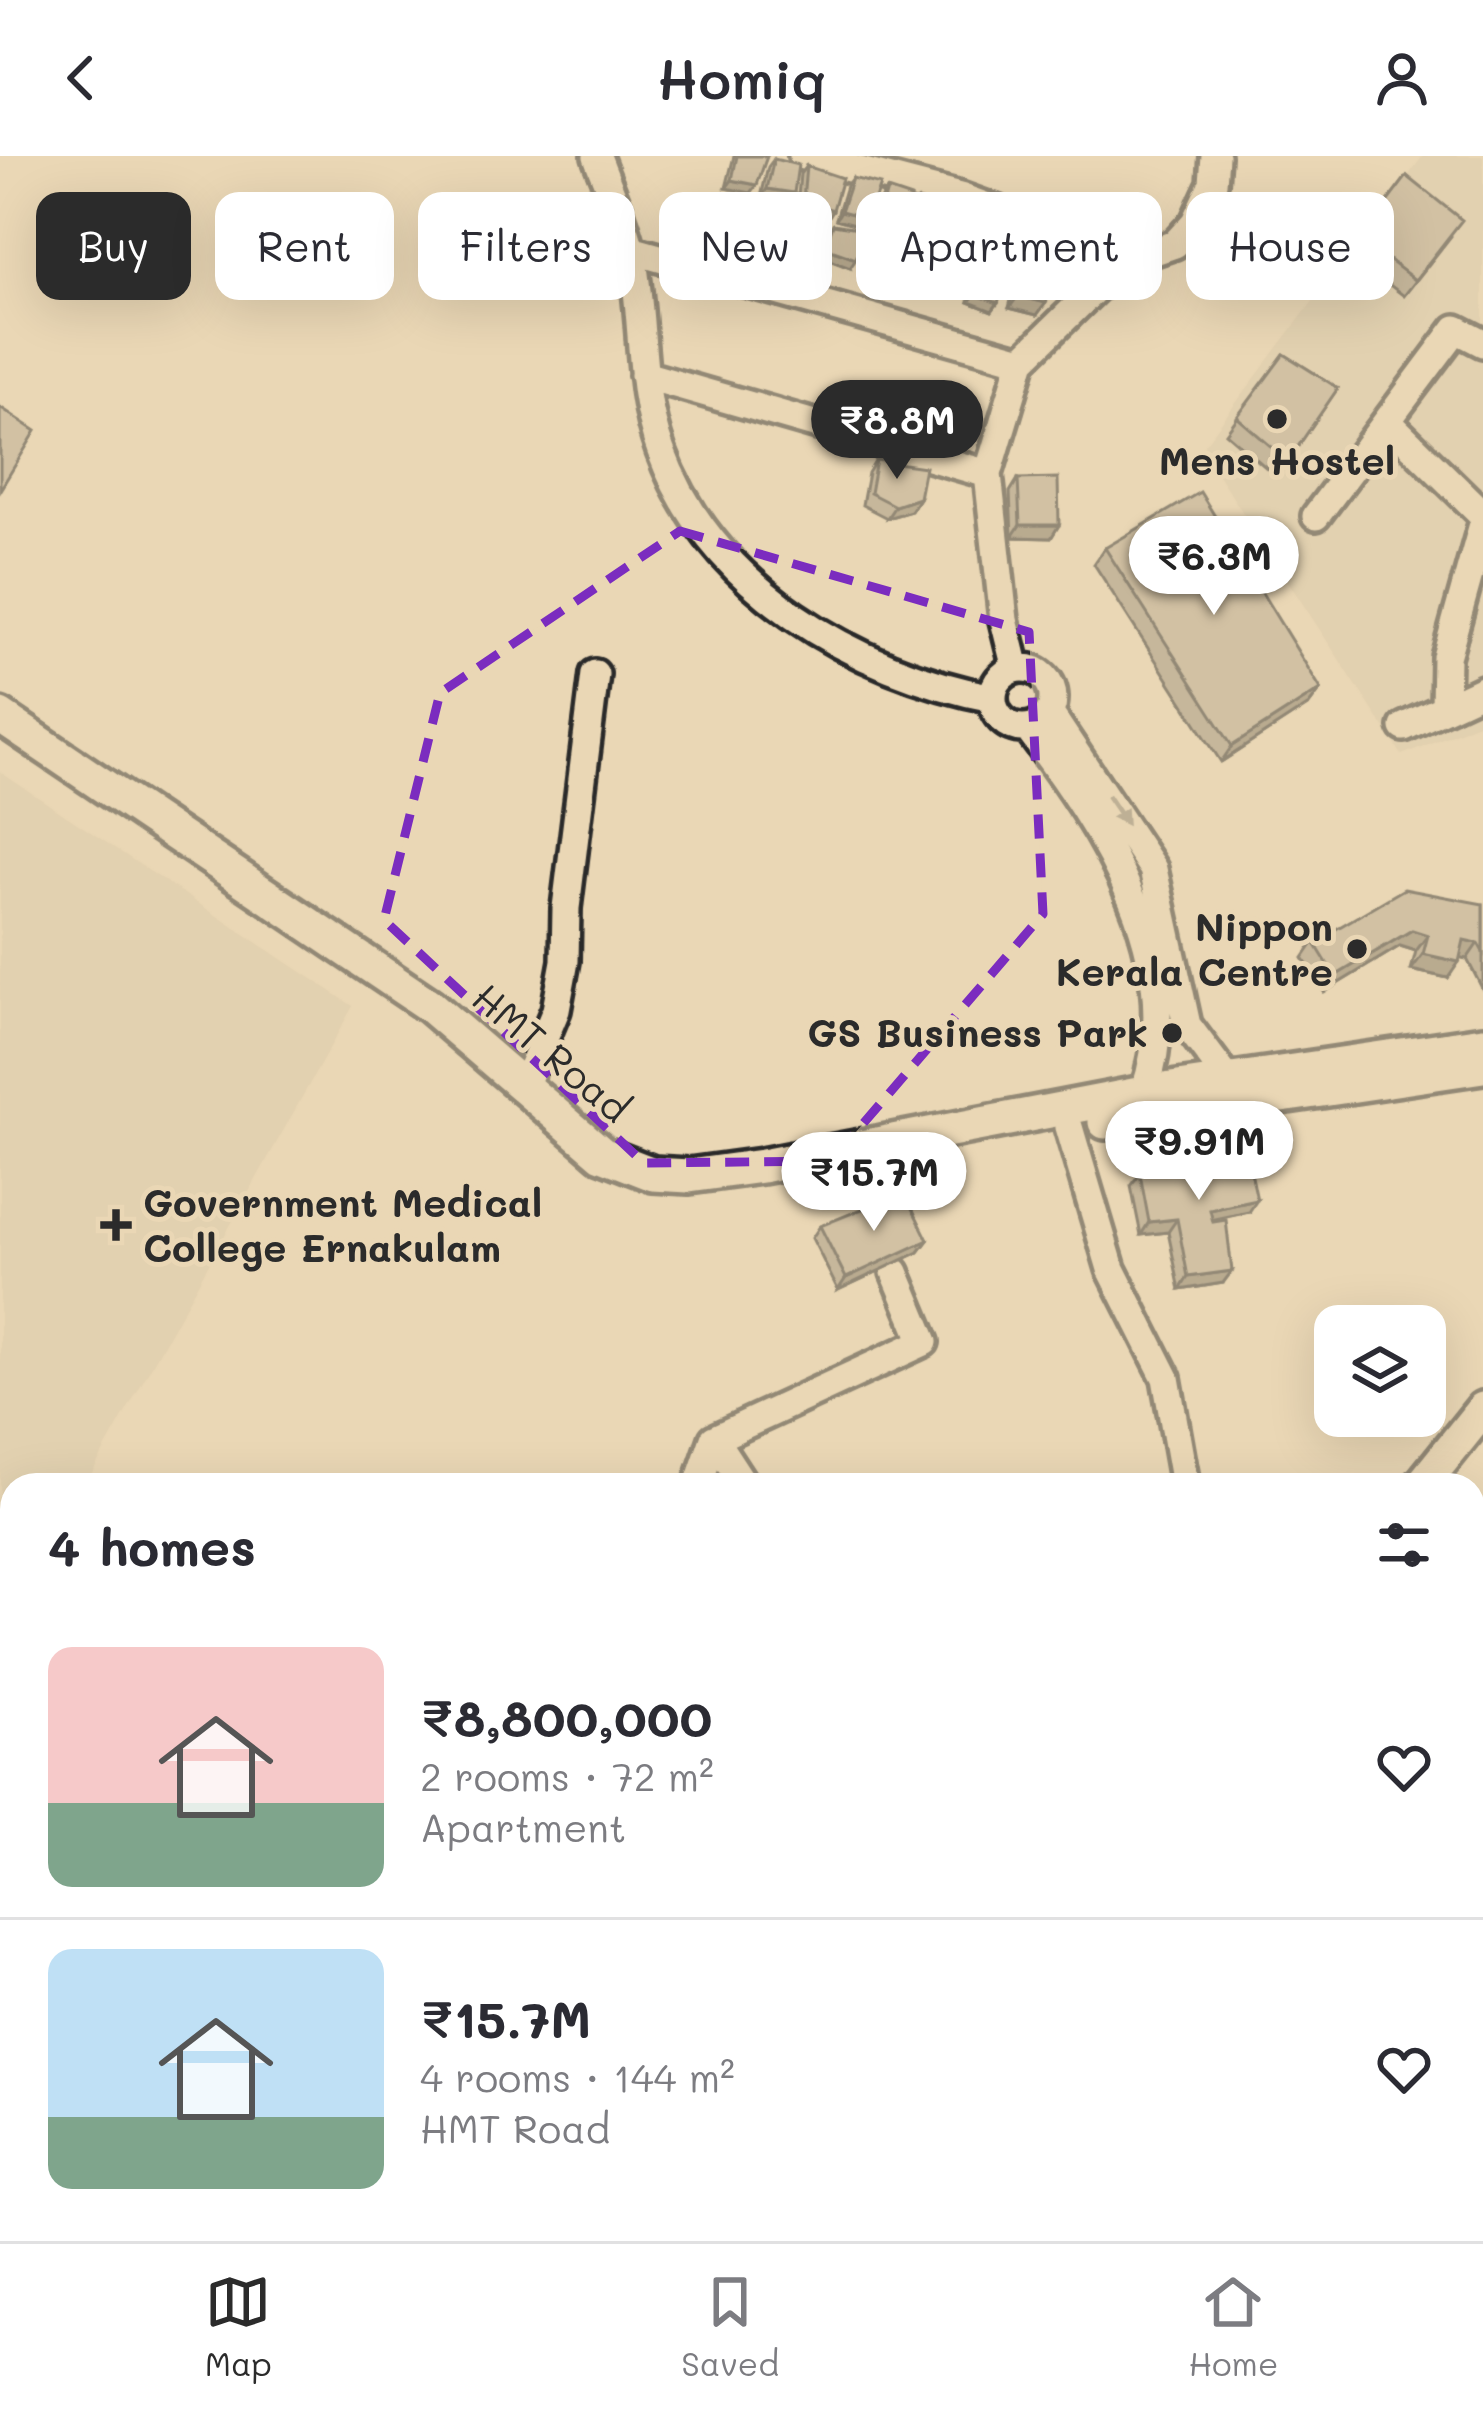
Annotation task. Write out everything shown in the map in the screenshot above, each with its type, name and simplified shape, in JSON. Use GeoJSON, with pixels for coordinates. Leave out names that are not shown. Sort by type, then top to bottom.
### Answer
{"type":"FeatureCollection","features":[{"type":"Feature","properties":{"kind":"main road","name":"HMT Road"},"geometry":{"type":"LineString","coordinates":[[0,716],[430,1006],[602,1154],[652,1185],[1144,1094],[1483,1043]]}},
{"type":"Feature","properties":{"kind":"main road","name":"HMT Road"},"geometry":{"type":"LineString","coordinates":[[0,743],[418,1024],[584,1167],[617,1186],[725,1190],[974,1140],[1483,1066]]}},
{"type":"Feature","properties":{"kind":"main road"},"geometry":{"type":"LineString","coordinates":[[1432,1473],[1483,1409]]}},
{"type":"Feature","properties":{"kind":"street"},"geometry":{"type":"LineString","coordinates":[[596,156],[609,192]]}},
{"type":"Feature","properties":{"kind":"street"},"geometry":{"type":"LineString","coordinates":[[802,156],[941,192]]}},
{"type":"Feature","properties":{"kind":"street"},"geometry":{"type":"LineString","coordinates":[[1162,248],[1175,244],[1195,222],[1213,183],[1215,156]]}},
{"type":"Feature","properties":{"kind":"street"},"geometry":{"type":"LineString","coordinates":[[635,251],[1022,360]]}},
{"type":"Feature","properties":{"kind":"street"},"geometry":{"type":"LineString","coordinates":[[635,288],[644,375],[661,451],[722,555],[763,595],[872,659],[993,698],[1006,724],[1039,721]]}},
{"type":"Feature","properties":{"kind":"street"},"geometry":{"type":"LineString","coordinates":[[1016,669],[1004,620],[988,474],[1022,360],[1087,300]]}},
{"type":"Feature","properties":{"kind":"street"},"geometry":{"type":"LineString","coordinates":[[1316,516],[1456,329],[1483,344]]}},
{"type":"Feature","properties":{"kind":"street"},"geometry":{"type":"LineString","coordinates":[[644,375],[988,474]]}},
{"type":"Feature","properties":{"kind":"street"},"geometry":{"type":"LineString","coordinates":[[1388,422],[1483,520],[1446,658],[1444,707]]}},
{"type":"Feature","properties":{"kind":"street"},"geometry":{"type":"LineString","coordinates":[[993,698],[1000,679],[1016,669],[1045,676],[1054,694],[1039,721]]}},
{"type":"Feature","properties":{"kind":"street"},"geometry":{"type":"LineString","coordinates":[[523,1089],[559,993],[596,674]]}},
{"type":"Feature","properties":{"kind":"street"},"geometry":{"type":"LineString","coordinates":[[1404,728],[1483,690]]}},
{"type":"Feature","properties":{"kind":"street"},"geometry":{"type":"LineString","coordinates":[[1039,721],[1153,869],[1187,1025],[1229,1081]]}},
{"type":"Feature","properties":{"kind":"street"},"geometry":{"type":"LineString","coordinates":[[1039,721],[1130,884],[1154,982],[1155,1061],[1144,1094]]}},
{"type":"Feature","properties":{"kind":"street"},"geometry":{"type":"LineString","coordinates":[[1069,1127],[1111,1269],[1166,1378],[1183,1473]]}},
{"type":"Feature","properties":{"kind":"street"},"geometry":{"type":"LineString","coordinates":[[702,1473],[714,1439],[923,1342],[895,1272]]}},
{"type":"Feature","properties":{"kind":"street"},"geometry":{"type":"LineString","coordinates":[[714,1439],[736,1473]]}},
{"type":"Feature","properties":{"kind":"highlighted area"},"geometry":{"type":"Polygon","coordinates":[[[680,531],[1029,632],[1043,914],[831,1161],[644,1163],[384,920],[440,693],[680,531]]]}},
{"type":"Feature","properties":{"kind":"shaded area"},"geometry":{"type":"Polygon","coordinates":[[[1423,156],[1483,156],[1483,721],[1402,755],[1201,449],[1314,300],[1394,300],[1394,194],[1423,156]]]}},
{"type":"Feature","properties":{"kind":"shaded area","name":"Government Medical College Ernakulam"},"geometry":{"type":"Polygon","coordinates":[[[0,772],[353,1006],[92,1473],[0,1473],[0,772]]]}},
{"type":"Feature","properties":{"kind":"building"},"geometry":{"type":"Polygon","coordinates":[[[737,156],[767,156],[757,185],[732,180],[737,156]]]}},
{"type":"Feature","properties":{"kind":"building"},"geometry":{"type":"Polygon","coordinates":[[[774,159],[798,165],[794,192],[767,189],[774,159]]]}},
{"type":"Feature","properties":{"kind":"building"},"geometry":{"type":"Polygon","coordinates":[[[806,166],[842,178],[833,210],[832,192],[804,192],[806,166]]]}},
{"type":"Feature","properties":{"kind":"building"},"geometry":{"type":"Polygon","coordinates":[[[1407,176],[1462,220],[1415,280],[1394,264],[1394,193],[1407,176]]]}},
{"type":"Feature","properties":{"kind":"building"},"geometry":{"type":"Polygon","coordinates":[[[852,178],[880,185],[877,192],[856,192],[856,215],[841,211],[852,178]]]}},
{"type":"Feature","properties":{"kind":"building"},"geometry":{"type":"Polygon","coordinates":[[[832,227],[856,228],[856,259],[832,250],[832,227]]]}},
{"type":"Feature","properties":{"kind":"building","name":"Mens Hostel"},"geometry":{"type":"Polygon","coordinates":[[[1284,354],[1338,388],[1288,461],[1237,417],[1284,354]]]}},
{"type":"Feature","properties":{"kind":"building"},"geometry":{"type":"Polygon","coordinates":[[[0,407],[36,431],[0,490],[0,407]]]}},
{"type":"Feature","properties":{"kind":"building"},"geometry":{"type":"Polygon","coordinates":[[[876,460],[925,467],[919,498],[895,506],[870,493],[876,460]]]}},
{"type":"Feature","properties":{"kind":"building"},"geometry":{"type":"Polygon","coordinates":[[[1058,478],[1059,525],[1020,525],[1018,479],[1058,478]]]}},
{"type":"Feature","properties":{"kind":"building"},"geometry":{"type":"Polygon","coordinates":[[[1200,492],[1321,689],[1232,746],[1105,548],[1200,492]]]}},
{"type":"Feature","properties":{"kind":"building","name":"Nippon Kerala Centre"},"geometry":{"type":"Polygon","coordinates":[[[1404,889],[1483,904],[1483,952],[1478,943],[1464,940],[1459,962],[1423,954],[1428,935],[1412,930],[1335,976],[1314,942],[1404,889]]]}},
{"type":"Feature","properties":{"kind":"building"},"geometry":{"type":"Polygon","coordinates":[[[1200,1137],[1202,1162],[1247,1153],[1257,1200],[1210,1210],[1213,1222],[1226,1220],[1232,1271],[1188,1277],[1177,1219],[1149,1222],[1140,1174],[1182,1164],[1179,1143],[1200,1137]]]}},
{"type":"Feature","properties":{"kind":"building"},"geometry":{"type":"Polygon","coordinates":[[[904,1192],[928,1240],[846,1278],[820,1226],[904,1192]]]}},
{"type":"Feature","properties":{"kind":"place","name":"Mens Hostel"},"geometry":{"type":"Point","coordinates":[1277,419]}},
{"type":"Feature","properties":{"kind":"place","name":"Nippon Kerala Centre"},"geometry":{"type":"Point","coordinates":[1357,949]}},
{"type":"Feature","properties":{"kind":"place","name":"GS Business Park"},"geometry":{"type":"Point","coordinates":[1172,1033]}},
{"type":"Feature","properties":{"kind":"place","name":"Government Medical College Ernakulam"},"geometry":{"type":"Point","coordinates":[116,1225]}}]}
